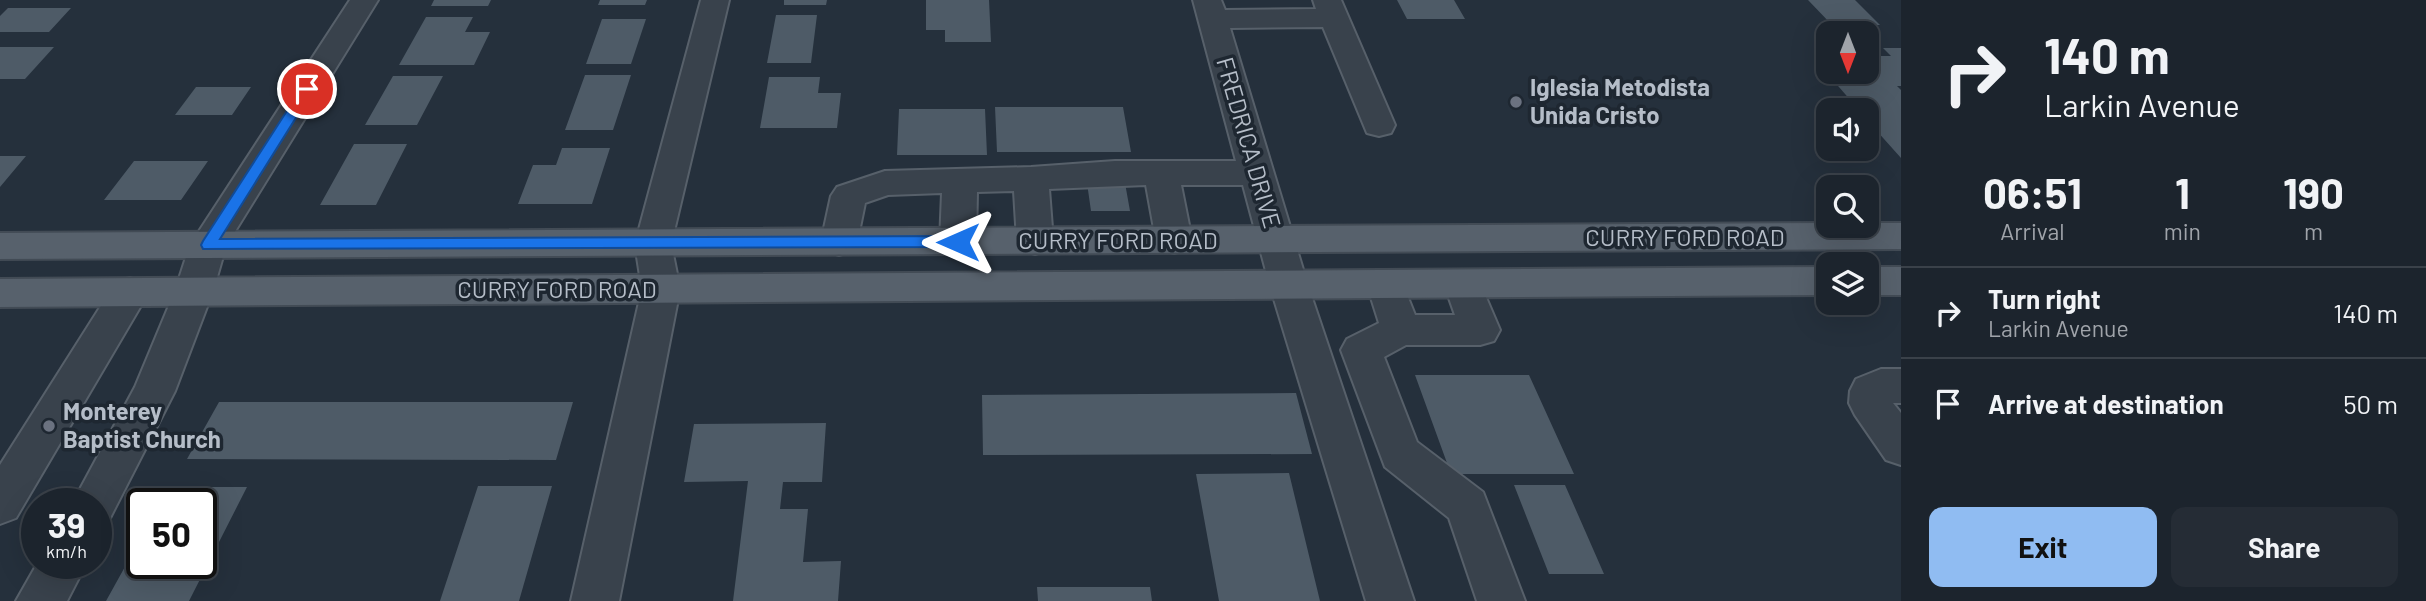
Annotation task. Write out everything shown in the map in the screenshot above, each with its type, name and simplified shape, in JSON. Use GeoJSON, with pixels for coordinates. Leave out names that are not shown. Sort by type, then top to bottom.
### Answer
{"type":"FeatureCollection","features":[{"type":"Feature","properties":{"kind":"main road","name":"CURRY FORD ROAD"},"geometry":{"type":"LineString","coordinates":[[0,246],[1901,236]]}},
{"type":"Feature","properties":{"kind":"main road","name":"CURRY FORD ROAD"},"geometry":{"type":"LineString","coordinates":[[0,293],[1816,281]]}},
{"type":"Feature","properties":{"kind":"main road"},"geometry":{"type":"LineString","coordinates":[[1879,281],[1901,281]]}},
{"type":"Feature","properties":{"kind":"street"},"geometry":{"type":"LineString","coordinates":[[102,488],[154,391],[194,291],[208,245],[364,0]]}},
{"type":"Feature","properties":{"kind":"street"},"geometry":{"type":"LineString","coordinates":[[596,601],[661,289],[653,244],[715,0]]}},
{"type":"Feature","properties":{"kind":"street"},"geometry":{"type":"LineString","coordinates":[[1210,9],[1331,9],[1380,125]]}},
{"type":"Feature","properties":{"kind":"street","name":"FREDRICA DRIVE"},"geometry":{"type":"LineString","coordinates":[[1210,9],[1289,286],[1390,601]]}},
{"type":"Feature","properties":{"kind":"street"},"geometry":{"type":"LineString","coordinates":[[1161,173],[1174,240]]}},
{"type":"Feature","properties":{"kind":"street"},"geometry":{"type":"LineString","coordinates":[[839,243],[849,196],[885,183],[1161,173],[1257,173]]}},
{"type":"Feature","properties":{"kind":"street"},"geometry":{"type":"LineString","coordinates":[[1031,178],[1035,241]]}},
{"type":"Feature","properties":{"kind":"street"},"geometry":{"type":"LineString","coordinates":[[958,242],[960,180]]}},
{"type":"Feature","properties":{"kind":"street"},"geometry":{"type":"LineString","coordinates":[[1463,284],[1480,330],[1401,330],[1361,350],[1400,454],[1467,506],[1501,601]]}},
{"type":"Feature","properties":{"kind":"street"},"geometry":{"type":"LineString","coordinates":[[1386,285],[1401,330]]}},
{"type":"Feature","properties":{"kind":"street"},"geometry":{"type":"LineString","coordinates":[[0,504],[130,292]]}},
{"type":"Feature","properties":{"kind":"street"},"geometry":{"type":"LineString","coordinates":[[1901,386],[1881,386],[1871,391],[1870,403],[1901,447]]}},
{"type":"Feature","properties":{"kind":"street"},"geometry":{"type":"LineString","coordinates":[[40,601],[53,579]]}},
{"type":"Feature","properties":{"kind":"building"},"geometry":{"type":"Polygon","coordinates":[[[434,0],[491,0],[488,6],[431,6],[434,0]]]}},
{"type":"Feature","properties":{"kind":"building"},"geometry":{"type":"Polygon","coordinates":[[[600,0],[647,0],[645,5],[598,5],[600,0]]]}},
{"type":"Feature","properties":{"kind":"building"},"geometry":{"type":"Polygon","coordinates":[[[784,0],[827,0],[826,5],[784,5],[784,0]]]}},
{"type":"Feature","properties":{"kind":"building"},"geometry":{"type":"Polygon","coordinates":[[[926,0],[989,0],[991,42],[945,42],[945,30],[926,30],[926,0]]]}},
{"type":"Feature","properties":{"kind":"building"},"geometry":{"type":"Polygon","coordinates":[[[1397,0],[1454,0],[1465,19],[1407,19],[1397,0]]]}},
{"type":"Feature","properties":{"kind":"building"},"geometry":{"type":"Polygon","coordinates":[[[1808,0],[1855,0],[1876,21],[1828,21],[1808,0]]]}},
{"type":"Feature","properties":{"kind":"building"},"geometry":{"type":"Polygon","coordinates":[[[8,8],[71,8],[49,32],[0,32],[0,16],[8,8]]]}},
{"type":"Feature","properties":{"kind":"building"},"geometry":{"type":"Polygon","coordinates":[[[776,15],[817,15],[811,63],[767,63],[776,15]]]}},
{"type":"Feature","properties":{"kind":"building"},"geometry":{"type":"Polygon","coordinates":[[[426,17],[473,17],[465,32],[490,32],[474,65],[399,65],[426,17]]]}},
{"type":"Feature","properties":{"kind":"building"},"geometry":{"type":"Polygon","coordinates":[[[602,19],[646,19],[631,64],[586,64],[602,19]]]}},
{"type":"Feature","properties":{"kind":"building"},"geometry":{"type":"Polygon","coordinates":[[[0,47],[54,47],[25,79],[0,79],[0,47]]]}},
{"type":"Feature","properties":{"kind":"building"},"geometry":{"type":"Polygon","coordinates":[[[1883,48],[1901,48],[1901,86],[1897,86],[1901,90],[1901,158],[1879,133],[1879,98],[1849,98],[1836,84],[1880,84],[1880,56],[1891,56],[1883,48]]]}},
{"type":"Feature","properties":{"kind":"building"},"geometry":{"type":"Polygon","coordinates":[[[585,75],[631,75],[613,130],[565,130],[585,75]]]}},
{"type":"Feature","properties":{"kind":"building"},"geometry":{"type":"Polygon","coordinates":[[[393,76],[443,76],[417,125],[365,125],[393,76]]]}},
{"type":"Feature","properties":{"kind":"building"},"geometry":{"type":"Polygon","coordinates":[[[769,77],[820,77],[818,93],[841,93],[837,128],[760,128],[769,77]]]}},
{"type":"Feature","properties":{"kind":"building"},"geometry":{"type":"Polygon","coordinates":[[[196,87],[251,87],[232,115],[175,115],[196,87]]]}},
{"type":"Feature","properties":{"kind":"building"},"geometry":{"type":"Polygon","coordinates":[[[995,107],[1123,107],[1131,152],[997,152],[995,107]]]}},
{"type":"Feature","properties":{"kind":"building"},"geometry":{"type":"Polygon","coordinates":[[[899,109],[985,109],[987,155],[897,155],[899,109]]]}},
{"type":"Feature","properties":{"kind":"building"},"geometry":{"type":"Polygon","coordinates":[[[354,144],[407,144],[376,205],[320,205],[354,144]]]}},
{"type":"Feature","properties":{"kind":"building"},"geometry":{"type":"Polygon","coordinates":[[[562,148],[610,148],[592,204],[518,204],[533,165],[556,165],[562,148]]]}},
{"type":"Feature","properties":{"kind":"building"},"geometry":{"type":"Polygon","coordinates":[[[0,156],[26,156],[0,187],[0,156]]]}},
{"type":"Feature","properties":{"kind":"building"},"geometry":{"type":"Polygon","coordinates":[[[134,161],[208,161],[181,200],[104,200],[134,161]]]}},
{"type":"Feature","properties":{"kind":"building"},"geometry":{"type":"Polygon","coordinates":[[[1087,183],[1125,183],[1130,211],[1091,211],[1087,183]]]}},
{"type":"Feature","properties":{"kind":"building"},"geometry":{"type":"Polygon","coordinates":[[[1415,375],[1529,375],[1574,474],[1451,474],[1415,375]]]}},
{"type":"Feature","properties":{"kind":"building"},"geometry":{"type":"Polygon","coordinates":[[[1296,393],[1312,454],[983,455],[982,395],[1296,393]]]}},
{"type":"Feature","properties":{"kind":"building"},"geometry":{"type":"Polygon","coordinates":[[[219,402],[573,402],[556,460],[187,459],[219,402]]]}},
{"type":"Feature","properties":{"kind":"building"},"geometry":{"type":"Polygon","coordinates":[[[826,423],[822,482],[783,482],[780,509],[808,509],[803,562],[841,561],[838,601],[733,601],[748,481],[684,482],[694,424],[826,423]]]}},
{"type":"Feature","properties":{"kind":"building"},"geometry":{"type":"Polygon","coordinates":[[[1289,473],[1320,601],[1219,601],[1196,474],[1289,473]]]}},
{"type":"Feature","properties":{"kind":"building"},"geometry":{"type":"Polygon","coordinates":[[[1514,485],[1565,485],[1604,574],[1549,574],[1514,485]]]}},
{"type":"Feature","properties":{"kind":"building"},"geometry":{"type":"Polygon","coordinates":[[[478,486],[552,486],[519,601],[440,601],[478,486]]]}},
{"type":"Feature","properties":{"kind":"building"},"geometry":{"type":"Polygon","coordinates":[[[247,487],[217,546],[217,488],[168,488],[247,487]]]}},
{"type":"Feature","properties":{"kind":"building"},"geometry":{"type":"Polygon","coordinates":[[[126,565],[126,579],[200,579],[189,601],[106,601],[126,565]]]}},
{"type":"Feature","properties":{"kind":"building"},"geometry":{"type":"Polygon","coordinates":[[[1037,587],[1150,587],[1152,601],[1038,601],[1037,587]]]}},
{"type":"Feature","properties":{"kind":"place","name":"Iglesia Metodista Unida Cristo"},"geometry":{"type":"Point","coordinates":[1516,102]}},
{"type":"Feature","properties":{"kind":"place","name":"Monterey Baptist Church"},"geometry":{"type":"Point","coordinates":[49,426]}},
{"type":"Feature","properties":{"kind":"route"},"geometry":{"type":"LineString","coordinates":[[307,89],[208,245],[958,242]]}}]}
